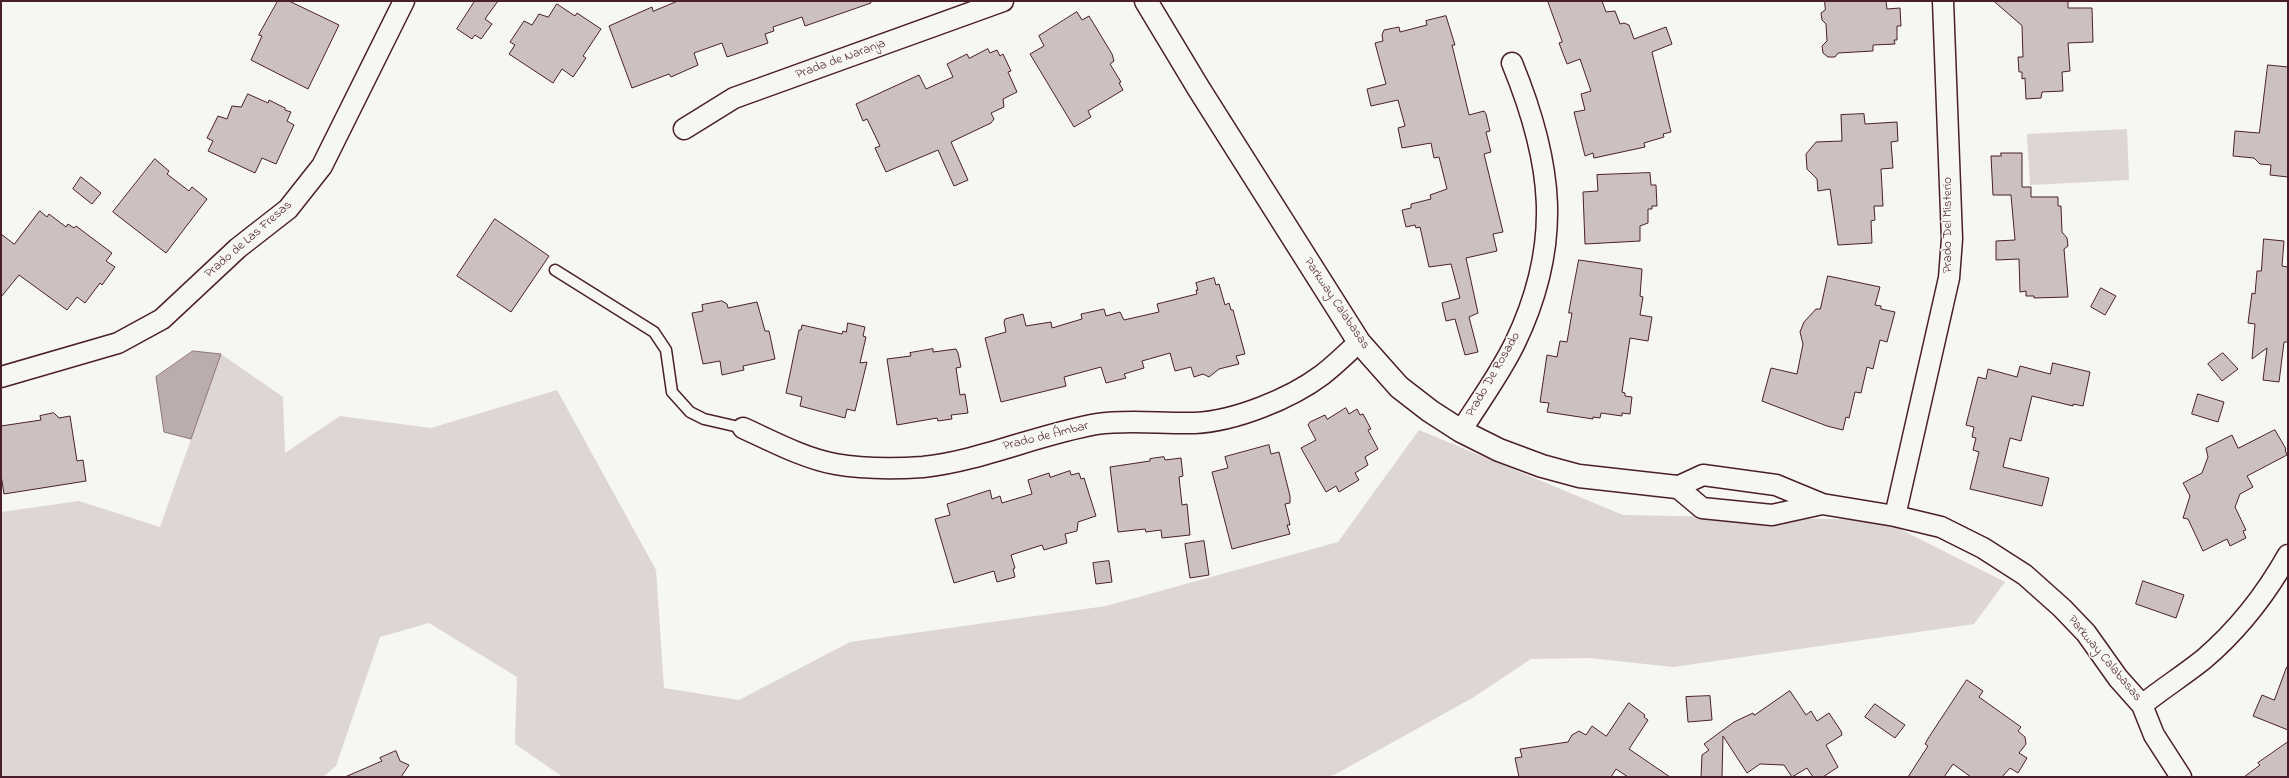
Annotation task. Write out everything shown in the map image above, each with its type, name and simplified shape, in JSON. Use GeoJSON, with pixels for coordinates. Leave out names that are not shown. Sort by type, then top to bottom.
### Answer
{"type":"FeatureCollection","features":[{"type":"Feature","properties":{"kind":"street","name":"Prado de Las Fresas"},"geometry":{"type":"LineString","coordinates":[[1,377],[118,343],[162,319],[238,248],[288,209],[322,166],[404,1]]}},
{"type":"Feature","properties":{"kind":"street","name":"Prada de Naranja"},"geometry":{"type":"LineString","coordinates":[[684,129],[734,98],[1003,1]]}},
{"type":"Feature","properties":{"kind":"street","name":"Parkway Calabasas"},"geometry":{"type":"LineString","coordinates":[[1146,1],[1199,89],[1359,342],[1399,387],[1430,411],[1461,431],[1499,450],[1542,466],[1579,476],[1677,487],[1704,475],[1776,485],[1822,504],[1895,516],[1941,527],[1983,548],[2025,575],[2062,608],[2086,633],[2118,678],[2142,704],[2154,735],[2181,777]]}},
{"type":"Feature","properties":{"kind":"street","name":"Prado Del Misterio"},"geometry":{"type":"LineString","coordinates":[[1895,516],[1949,278],[1952,239],[1943,1]]}},
{"type":"Feature","properties":{"kind":"street","name":"Prado De Rosado"},"geometry":{"type":"LineString","coordinates":[[1461,431],[1514,344],[1526,316],[1539,273],[1548,230],[1547,190],[1541,149],[1529,104],[1512,63]]}},
{"type":"Feature","properties":{"kind":"street","name":"Prado de Ámbar"},"geometry":{"type":"LineString","coordinates":[[743,428],[792,450],[833,464],[877,469],[924,467],[965,458],[1056,432],[1099,424],[1197,423],[1239,417],[1278,400],[1321,375],[1359,342]]}},
{"type":"Feature","properties":{"kind":"street","name":"Parkway Calabasas"},"geometry":{"type":"LineString","coordinates":[[1677,487],[1702,508],[1772,515],[1822,504]]}},
{"type":"Feature","properties":{"kind":"street"},"geometry":{"type":"LineString","coordinates":[[2142,704],[2204,659],[2239,625],[2272,584],[2288,555]]}},
{"type":"Feature","properties":{"kind":"lane"},"geometry":{"type":"LineString","coordinates":[[556,270],[654,332],[666,350],[672,392],[690,412],[704,419],[743,428]]}},
{"type":"Feature","properties":{"kind":"shaded area"},"geometry":{"type":"Polygon","coordinates":[[[2127,129],[2129,180],[2030,185],[2027,134],[2127,129]]]}},
{"type":"Feature","properties":{"kind":"shaded area"},"geometry":{"type":"Polygon","coordinates":[[[193,351],[221,354],[191,439],[164,432],[156,377],[193,351]]]}},
{"type":"Feature","properties":{"kind":"shaded area"},"geometry":{"type":"Polygon","coordinates":[[[221,354],[283,397],[285,453],[340,416],[431,428],[557,390],[656,570],[664,688],[739,700],[850,642],[1106,606],[1338,542],[1419,430],[1623,515],[1882,520],[2005,582],[1974,624],[1673,667],[1589,658],[1531,659],[1474,697],[1334,775],[1325,777],[563,777],[515,744],[517,677],[429,623],[380,637],[336,766],[323,777],[1,777],[1,512],[79,501],[160,527],[221,354]]]}},
{"type":"Feature","properties":{"kind":"building"},"geometry":{"type":"Polygon","coordinates":[[[278,1],[289,1],[339,25],[308,89],[251,60],[262,36],[259,35],[278,1]]]}},
{"type":"Feature","properties":{"kind":"building"},"geometry":{"type":"Polygon","coordinates":[[[475,1],[498,1],[485,19],[492,24],[481,39],[475,35],[472,39],[457,29],[475,1]]]}},
{"type":"Feature","properties":{"kind":"building"},"geometry":{"type":"Polygon","coordinates":[[[678,1],[870,1],[871,3],[805,26],[802,17],[773,27],[774,31],[765,34],[768,43],[727,57],[722,43],[694,53],[698,65],[671,77],[669,74],[632,88],[609,26],[652,7],[653,11],[678,1]]]}},
{"type":"Feature","properties":{"kind":"building"},"geometry":{"type":"Polygon","coordinates":[[[1548,1],[1602,1],[1606,12],[1615,11],[1620,24],[1624,23],[1629,25],[1634,39],[1666,27],[1672,44],[1652,52],[1671,132],[1663,134],[1664,137],[1644,143],[1645,147],[1594,158],[1593,153],[1585,156],[1574,112],[1585,110],[1581,94],[1591,91],[1580,59],[1567,64],[1559,43],[1562,42],[1548,1]]]}},
{"type":"Feature","properties":{"kind":"building"},"geometry":{"type":"Polygon","coordinates":[[[1825,1],[1886,1],[1887,9],[1900,8],[1901,26],[1897,26],[1897,40],[1894,40],[1895,44],[1873,45],[1873,51],[1838,53],[1835,57],[1828,57],[1823,53],[1822,46],[1827,41],[1826,24],[1822,20],[1821,13],[1825,10],[1825,1]]]}},
{"type":"Feature","properties":{"kind":"building"},"geometry":{"type":"Polygon","coordinates":[[[1994,1],[2068,1],[2068,8],[2092,8],[2093,42],[2068,43],[2070,71],[2062,72],[2063,91],[2042,92],[2041,98],[2026,99],[2025,78],[2022,79],[2022,72],[2019,72],[2018,57],[2023,57],[2022,26],[1994,1]]]}},
{"type":"Feature","properties":{"kind":"building"},"geometry":{"type":"Polygon","coordinates":[[[557,4],[575,16],[577,13],[601,29],[583,56],[586,58],[573,77],[562,69],[553,83],[509,54],[515,45],[510,42],[524,21],[532,25],[539,14],[548,17],[557,4]]]}},
{"type":"Feature","properties":{"kind":"building"},"geometry":{"type":"Polygon","coordinates":[[[1077,12],[1082,20],[1089,16],[1112,54],[1114,61],[1110,64],[1121,82],[1119,83],[1123,90],[1088,111],[1091,117],[1074,127],[1030,54],[1044,46],[1039,36],[1077,12]]]}},
{"type":"Feature","properties":{"kind":"building"},"geometry":{"type":"Polygon","coordinates":[[[1446,16],[1455,45],[1452,45],[1469,115],[1484,111],[1486,114],[1490,131],[1486,132],[1491,152],[1484,154],[1503,232],[1493,234],[1497,251],[1466,258],[1478,313],[1469,317],[1478,352],[1465,355],[1455,319],[1446,321],[1442,303],[1460,298],[1451,264],[1429,267],[1420,227],[1416,228],[1415,225],[1406,227],[1402,210],[1411,208],[1411,204],[1431,199],[1430,195],[1447,189],[1439,157],[1434,158],[1431,143],[1402,148],[1398,128],[1405,126],[1398,100],[1371,106],[1367,89],[1386,84],[1375,43],[1383,41],[1382,35],[1384,30],[1399,27],[1400,32],[1427,25],[1426,21],[1446,16]]]}},
{"type":"Feature","properties":{"kind":"building"},"geometry":{"type":"Polygon","coordinates":[[[988,49],[990,53],[997,50],[1000,56],[1003,54],[1011,71],[1008,72],[1017,92],[1003,99],[1004,107],[991,113],[994,119],[991,123],[951,142],[968,180],[954,186],[938,150],[886,172],[875,148],[880,146],[867,119],[863,121],[856,104],[919,75],[926,89],[953,77],[947,64],[967,54],[969,58],[988,49]]]}},
{"type":"Feature","properties":{"kind":"building"},"geometry":{"type":"Polygon","coordinates":[[[2268,65],[2288,67],[2288,177],[2270,175],[2271,165],[2260,164],[2254,158],[2233,156],[2235,131],[2259,133],[2268,65]]]}},
{"type":"Feature","properties":{"kind":"building"},"geometry":{"type":"Polygon","coordinates":[[[248,94],[268,103],[269,100],[291,112],[287,121],[294,125],[276,164],[262,158],[255,173],[208,151],[213,141],[207,138],[218,116],[227,119],[232,106],[241,107],[248,94]]]}},
{"type":"Feature","properties":{"kind":"building"},"geometry":{"type":"Polygon","coordinates":[[[1864,114],[1865,124],[1897,122],[1898,141],[1891,142],[1893,168],[1881,169],[1883,206],[1874,206],[1875,220],[1871,221],[1872,243],[1838,245],[1830,189],[1818,191],[1817,179],[1807,169],[1806,154],[1816,142],[1842,141],[1841,115],[1864,114]]]}},
{"type":"Feature","properties":{"kind":"building"},"geometry":{"type":"Polygon","coordinates":[[[2001,153],[2022,153],[2022,187],[2031,187],[2031,197],[2058,197],[2058,206],[2061,206],[2062,232],[2067,238],[2068,246],[2064,249],[2068,297],[2034,298],[2034,296],[2026,296],[2026,291],[2020,292],[2019,259],[1996,260],[1996,241],[2015,240],[2011,195],[1993,195],[1991,156],[2001,156],[2001,153]]]}},
{"type":"Feature","properties":{"kind":"building"},"geometry":{"type":"Polygon","coordinates":[[[155,159],[169,171],[167,174],[189,191],[192,187],[207,199],[166,253],[113,212],[155,159]]]}},
{"type":"Feature","properties":{"kind":"building"},"geometry":{"type":"Polygon","coordinates":[[[1650,173],[1651,185],[1656,185],[1657,206],[1652,206],[1652,209],[1648,209],[1648,223],[1640,226],[1640,241],[1585,244],[1583,192],[1598,191],[1597,175],[1650,173]]]}},
{"type":"Feature","properties":{"kind":"building"},"geometry":{"type":"Polygon","coordinates":[[[81,177],[101,193],[92,204],[73,189],[81,177]]]}},
{"type":"Feature","properties":{"kind":"building"},"geometry":{"type":"Polygon","coordinates":[[[40,211],[47,217],[49,214],[66,227],[68,224],[74,228],[76,226],[112,253],[106,261],[115,267],[102,285],[100,283],[85,303],[77,297],[67,310],[19,275],[1,297],[1,234],[14,244],[40,211]]]}},
{"type":"Feature","properties":{"kind":"building"},"geometry":{"type":"Polygon","coordinates":[[[495,219],[549,256],[511,312],[457,276],[495,219]]]}},
{"type":"Feature","properties":{"kind":"building"},"geometry":{"type":"Polygon","coordinates":[[[2264,239],[2284,241],[2282,266],[2288,267],[2288,342],[2284,342],[2279,382],[2263,380],[2267,348],[2252,359],[2255,324],[2248,323],[2252,293],[2255,294],[2257,271],[2261,271],[2264,239]]]}},
{"type":"Feature","properties":{"kind":"building"},"geometry":{"type":"Polygon","coordinates":[[[1579,260],[1642,269],[1640,296],[1643,297],[1640,315],[1652,317],[1648,341],[1630,338],[1622,392],[1625,393],[1625,396],[1632,397],[1630,414],[1622,413],[1622,416],[1601,413],[1600,418],[1593,417],[1593,419],[1547,412],[1549,403],[1540,402],[1547,355],[1557,357],[1560,341],[1567,342],[1572,313],[1569,313],[1579,260]]]}},
{"type":"Feature","properties":{"kind":"building"},"geometry":{"type":"Polygon","coordinates":[[[1828,276],[1880,287],[1875,305],[1881,306],[1881,309],[1895,312],[1887,342],[1880,340],[1873,369],[1867,367],[1861,393],[1855,392],[1849,418],[1846,417],[1843,430],[1827,426],[1762,401],[1771,368],[1797,374],[1803,344],[1800,332],[1804,322],[1816,309],[1820,309],[1828,276]]]}},
{"type":"Feature","properties":{"kind":"building"},"geometry":{"type":"Polygon","coordinates":[[[1214,278],[1216,285],[1219,284],[1225,305],[1229,303],[1231,310],[1233,310],[1245,354],[1236,356],[1239,364],[1219,369],[1209,377],[1203,374],[1194,377],[1191,367],[1175,371],[1170,353],[1142,361],[1144,368],[1124,374],[1126,378],[1106,383],[1101,367],[1064,377],[1066,386],[1001,402],[985,338],[1006,332],[1004,322],[1005,319],[1023,314],[1026,326],[1051,322],[1052,328],[1082,319],[1081,314],[1104,309],[1106,316],[1120,312],[1124,320],[1159,312],[1157,304],[1197,294],[1196,290],[1198,290],[1196,283],[1214,278]]]}},
{"type":"Feature","properties":{"kind":"building"},"geometry":{"type":"Polygon","coordinates":[[[2101,288],[2116,296],[2105,315],[2091,307],[2101,288]]]}},
{"type":"Feature","properties":{"kind":"building"},"geometry":{"type":"Polygon","coordinates":[[[722,301],[727,304],[728,308],[757,302],[765,331],[769,331],[775,359],[743,366],[744,370],[722,375],[720,361],[703,364],[692,313],[703,311],[702,305],[722,301]]]}},
{"type":"Feature","properties":{"kind":"building"},"geometry":{"type":"Polygon","coordinates":[[[848,323],[865,327],[863,336],[866,337],[860,363],[867,362],[855,411],[847,409],[845,418],[800,406],[802,397],[786,393],[799,330],[801,330],[802,325],[842,334],[843,331],[846,332],[848,323]]]}},
{"type":"Feature","properties":{"kind":"building"},"geometry":{"type":"Polygon","coordinates":[[[933,349],[933,352],[956,349],[961,367],[956,368],[960,395],[965,394],[968,413],[951,415],[952,419],[938,421],[937,418],[897,425],[887,359],[911,356],[910,353],[933,349]]]}},
{"type":"Feature","properties":{"kind":"building"},"geometry":{"type":"Polygon","coordinates":[[[2223,353],[2238,369],[2222,381],[2208,364],[2223,353]]]}},
{"type":"Feature","properties":{"kind":"building"},"geometry":{"type":"Polygon","coordinates":[[[2053,363],[2090,372],[2083,406],[2073,404],[2073,406],[2032,396],[2021,441],[2010,438],[2003,467],[2049,478],[2042,506],[1970,489],[1979,452],[1973,450],[1976,438],[1972,437],[1974,427],[1966,425],[1978,377],[1986,379],[1988,369],[2017,377],[2020,366],[2050,374],[2053,363]]]}},
{"type":"Feature","properties":{"kind":"building"},"geometry":{"type":"Polygon","coordinates":[[[2198,394],[2224,402],[2218,422],[2192,414],[2198,394]]]}},
{"type":"Feature","properties":{"kind":"building"},"geometry":{"type":"Polygon","coordinates":[[[1346,408],[1349,414],[1357,409],[1360,415],[1363,414],[1371,429],[1368,430],[1378,449],[1365,457],[1368,465],[1355,473],[1359,480],[1339,492],[1336,486],[1326,492],[1301,448],[1316,440],[1308,425],[1310,422],[1325,415],[1327,419],[1346,408]]]}},
{"type":"Feature","properties":{"kind":"building"},"geometry":{"type":"Polygon","coordinates":[[[54,413],[59,418],[70,416],[77,461],[83,460],[86,481],[4,494],[1,475],[1,426],[41,420],[40,416],[54,413]]]}},
{"type":"Feature","properties":{"kind":"building"},"geometry":{"type":"Polygon","coordinates":[[[2275,430],[2286,449],[2287,455],[2247,476],[2253,487],[2240,494],[2235,507],[2246,530],[2243,531],[2246,538],[2230,546],[2227,539],[2203,551],[2188,519],[2183,518],[2190,496],[2183,483],[2202,473],[2208,457],[2206,448],[2232,435],[2238,448],[2275,430]]]}},
{"type":"Feature","properties":{"kind":"building"},"geometry":{"type":"Polygon","coordinates":[[[1269,445],[1271,454],[1279,452],[1290,496],[1290,503],[1285,504],[1290,525],[1287,525],[1290,534],[1232,549],[1212,472],[1228,468],[1225,457],[1269,445]]]}},
{"type":"Feature","properties":{"kind":"building"},"geometry":{"type":"Polygon","coordinates":[[[1164,457],[1165,460],[1181,458],[1183,476],[1179,477],[1182,505],[1187,504],[1190,535],[1162,538],[1161,530],[1146,532],[1145,529],[1118,532],[1110,467],[1150,461],[1150,459],[1164,457]]]}},
{"type":"Feature","properties":{"kind":"building"},"geometry":{"type":"Polygon","coordinates":[[[1070,471],[1071,475],[1079,473],[1081,479],[1084,478],[1096,516],[1078,522],[1077,531],[1065,534],[1067,543],[1044,550],[1042,545],[1011,555],[1015,568],[1013,569],[1015,577],[997,582],[994,571],[954,583],[935,519],[950,515],[947,504],[990,490],[992,499],[1000,496],[1002,503],[1032,494],[1028,480],[1049,473],[1050,477],[1070,471]]]}},
{"type":"Feature","properties":{"kind":"building"},"geometry":{"type":"Polygon","coordinates":[[[1204,541],[1209,575],[1190,578],[1185,544],[1204,541]]]}},
{"type":"Feature","properties":{"kind":"building"},"geometry":{"type":"Polygon","coordinates":[[[1109,561],[1112,582],[1096,584],[1093,563],[1109,561]]]}},
{"type":"Feature","properties":{"kind":"building"},"geometry":{"type":"Polygon","coordinates":[[[2143,581],[2184,595],[2176,618],[2136,604],[2143,581]]]}},
{"type":"Feature","properties":{"kind":"building"},"geometry":{"type":"Polygon","coordinates":[[[2287,667],[2288,730],[2253,716],[2262,695],[2274,700],[2287,667]]]}},
{"type":"Feature","properties":{"kind":"building"},"geometry":{"type":"Polygon","coordinates":[[[1967,680],[1983,691],[1979,697],[2021,727],[2018,731],[2025,737],[2026,744],[2019,753],[2027,758],[2018,773],[2010,768],[2002,777],[1971,777],[1953,764],[1944,777],[1908,777],[1928,746],[1925,744],[1929,737],[1967,680]]]}},
{"type":"Feature","properties":{"kind":"building"},"geometry":{"type":"Polygon","coordinates":[[[1790,691],[1806,715],[1811,711],[1817,721],[1829,713],[1841,731],[1842,735],[1826,745],[1838,767],[1823,777],[1813,777],[1807,768],[1792,777],[1784,765],[1760,764],[1747,773],[1723,736],[1722,777],[1701,777],[1702,755],[1709,750],[1704,744],[1734,722],[1753,713],[1754,715],[1790,691]]]}},
{"type":"Feature","properties":{"kind":"building"},"geometry":{"type":"Polygon","coordinates":[[[1710,696],[1712,720],[1688,722],[1686,697],[1710,696]]]}},
{"type":"Feature","properties":{"kind":"building"},"geometry":{"type":"Polygon","coordinates":[[[1629,703],[1645,715],[1644,717],[1648,720],[1629,749],[1670,777],[1628,777],[1616,769],[1611,777],[1519,777],[1515,758],[1522,757],[1520,749],[1568,742],[1572,735],[1579,731],[1586,735],[1592,726],[1606,736],[1629,703]]]}},
{"type":"Feature","properties":{"kind":"building"},"geometry":{"type":"Polygon","coordinates":[[[1875,704],[1905,725],[1895,738],[1865,717],[1875,704]]]}},
{"type":"Feature","properties":{"kind":"building"},"geometry":{"type":"Polygon","coordinates":[[[2288,742],[2288,777],[2244,777],[2260,765],[2258,763],[2288,742]]]}},
{"type":"Feature","properties":{"kind":"building"},"geometry":{"type":"Polygon","coordinates":[[[396,751],[400,761],[409,765],[401,777],[345,777],[382,761],[380,758],[396,751]]]}}]}
